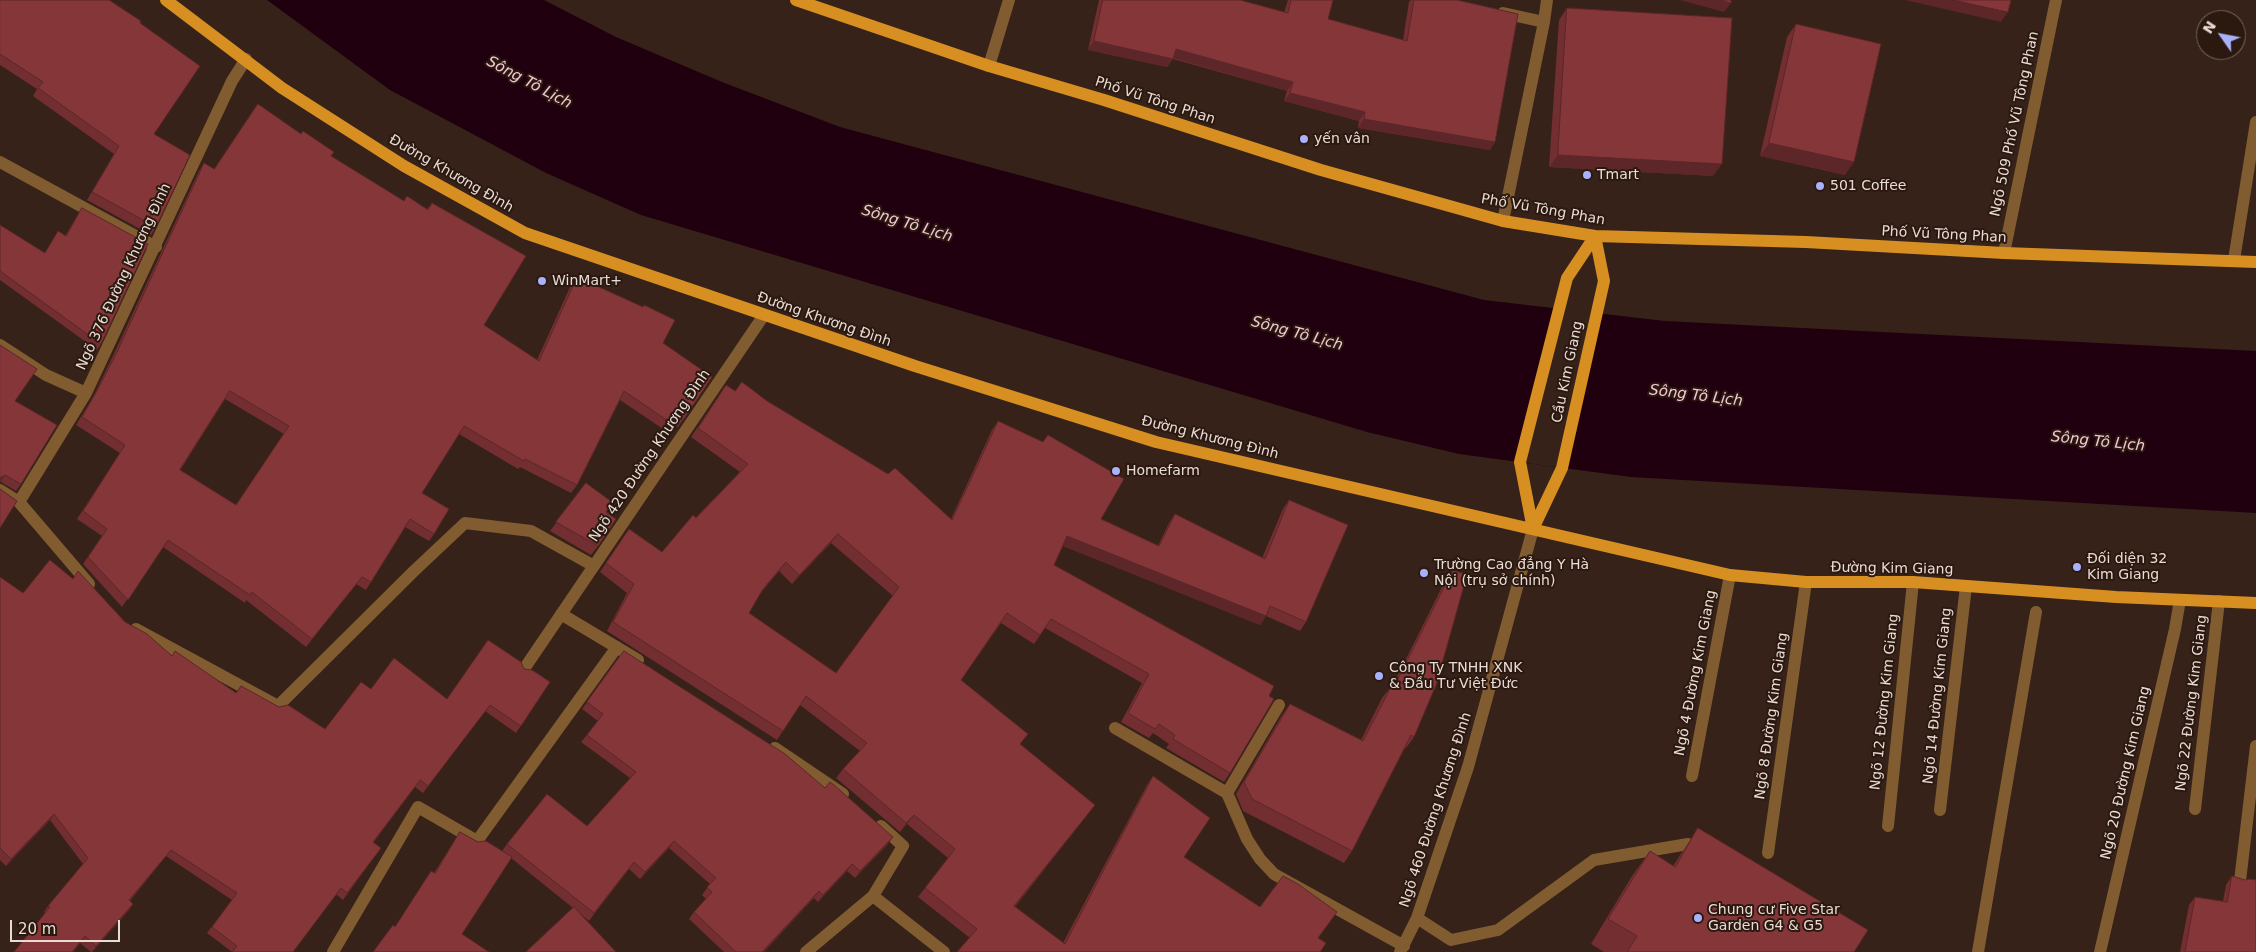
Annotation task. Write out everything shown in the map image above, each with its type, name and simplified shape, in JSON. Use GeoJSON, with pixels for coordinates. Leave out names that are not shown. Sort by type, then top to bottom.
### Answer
{"type":"FeatureCollection","features":[{"type":"Feature","properties":{"kind":"main road","name":"Đường Khương Đình"},"geometry":{"type":"LineString","coordinates":[[166,0],[282,88],[404,166],[525,233],[924,369],[1156,442],[1532,529]]}},
{"type":"Feature","properties":{"kind":"main road","name":"Phố Vũ Tông Phan"},"geometry":{"type":"LineString","coordinates":[[796,0],[989,66],[1104,100],[1321,170],[1503,221],[1595,236],[1806,242],[2004,254],[2256,262]]}},
{"type":"Feature","properties":{"kind":"main road","name":"Cầu Kim Giang"},"geometry":{"type":"LineString","coordinates":[[1532,529],[1520,462],[1567,278],[1595,236]]}},
{"type":"Feature","properties":{"kind":"main road","name":"Cầu Kim Giang"},"geometry":{"type":"LineString","coordinates":[[1532,529],[1562,468],[1604,281],[1595,236]]}},
{"type":"Feature","properties":{"kind":"main road","name":"Đường Kim Giang"},"geometry":{"type":"LineString","coordinates":[[1532,529],[1730,575],[1806,582],[1913,582],[2180,600],[2256,603]]}},
{"type":"Feature","properties":{"kind":"street"},"geometry":{"type":"LineString","coordinates":[[989,66],[1009,0]]}},
{"type":"Feature","properties":{"kind":"street"},"geometry":{"type":"LineString","coordinates":[[1503,221],[1547,0]]}},
{"type":"Feature","properties":{"kind":"street","name":"Ngõ 509 Phố Vũ Tông Phan"},"geometry":{"type":"LineString","coordinates":[[2004,254],[2056,0]]}},
{"type":"Feature","properties":{"kind":"street"},"geometry":{"type":"LineString","coordinates":[[1487,9],[1544,22]]}},
{"type":"Feature","properties":{"kind":"street","name":"Ngõ 376 Đường Khương Đình"},"geometry":{"type":"LineString","coordinates":[[19,502],[86,393],[156,247],[232,81],[246,59]]}},
{"type":"Feature","properties":{"kind":"street"},"geometry":{"type":"LineString","coordinates":[[2234,260],[2256,122]]}},
{"type":"Feature","properties":{"kind":"street"},"geometry":{"type":"LineString","coordinates":[[0,162],[156,247]]}},
{"type":"Feature","properties":{"kind":"street","name":"Ngõ 420 Đường Khương Đình"},"geometry":{"type":"LineString","coordinates":[[524,669],[764,315]]}},
{"type":"Feature","properties":{"kind":"street"},"geometry":{"type":"LineString","coordinates":[[0,345],[46,375],[86,393]]}},
{"type":"Feature","properties":{"kind":"street"},"geometry":{"type":"LineString","coordinates":[[0,490],[19,502],[100,596]]}},
{"type":"Feature","properties":{"kind":"street"},"geometry":{"type":"LineString","coordinates":[[126,624],[278,706],[414,571],[466,523],[531,531],[594,566]]}},
{"type":"Feature","properties":{"kind":"street","name":"Ngõ 460 Đường Khương Đình"},"geometry":{"type":"LineString","coordinates":[[1402,949],[1416,918],[1468,767],[1532,529]]}},
{"type":"Feature","properties":{"kind":"street","name":"Ngõ 4 Đường Kim Giang"},"geometry":{"type":"LineString","coordinates":[[1692,776],[1730,575]]}},
{"type":"Feature","properties":{"kind":"street","name":"Ngõ 8 Đường Kim Giang"},"geometry":{"type":"LineString","coordinates":[[1768,854],[1806,582]]}},
{"type":"Feature","properties":{"kind":"street","name":"Ngõ 12 Đường Kim Giang"},"geometry":{"type":"LineString","coordinates":[[1888,826],[1913,582]]}},
{"type":"Feature","properties":{"kind":"street","name":"Ngõ 14 Đường Kim Giang"},"geometry":{"type":"LineString","coordinates":[[1940,810],[1966,586]]}},
{"type":"Feature","properties":{"kind":"street","name":"Ngõ 20 Đường Kim Giang"},"geometry":{"type":"LineString","coordinates":[[2100,952],[2173,639],[2180,600]]}},
{"type":"Feature","properties":{"kind":"street","name":"Ngõ 22 Đường Kim Giang"},"geometry":{"type":"LineString","coordinates":[[2195,808],[2219,601]]}},
{"type":"Feature","properties":{"kind":"street"},"geometry":{"type":"LineString","coordinates":[[1978,952],[2036,612]]}},
{"type":"Feature","properties":{"kind":"street"},"geometry":{"type":"LineString","coordinates":[[561,614],[651,668]]}},
{"type":"Feature","properties":{"kind":"street"},"geometry":{"type":"LineString","coordinates":[[333,952],[418,807],[478,841],[617,647]]}},
{"type":"Feature","properties":{"kind":"street"},"geometry":{"type":"LineString","coordinates":[[1228,793],[1279,705]]}},
{"type":"Feature","properties":{"kind":"street"},"geometry":{"type":"LineString","coordinates":[[1115,728],[1228,793],[1247,840],[1260,859],[1274,874],[1402,949]]}},
{"type":"Feature","properties":{"kind":"street"},"geometry":{"type":"LineString","coordinates":[[768,743],[834,786],[855,804]]}},
{"type":"Feature","properties":{"kind":"street"},"geometry":{"type":"LineString","coordinates":[[2240,881],[2256,746]]}},
{"type":"Feature","properties":{"kind":"street"},"geometry":{"type":"LineString","coordinates":[[806,952],[873,896],[903,846],[869,816]]}},
{"type":"Feature","properties":{"kind":"street"},"geometry":{"type":"LineString","coordinates":[[1416,918],[1451,940],[1498,930],[1594,860],[1688,844],[1713,859]]}},
{"type":"Feature","properties":{"kind":"street"},"geometry":{"type":"LineString","coordinates":[[873,896],[944,952]]}},
{"type":"Feature","properties":{"kind":"water","name":"Sông Tô Lịch"},"geometry":{"type":"Polygon","coordinates":[[[267,0],[544,0],[616,37],[722,82],[840,127],[1484,300],[1665,321],[2256,351],[2256,513],[1631,477],[1459,454],[1367,432],[641,215],[546,173],[390,90],[267,0]]]}},
{"type":"Feature","properties":{"kind":"pier"},"geometry":{"type":"Polygon","coordinates":[[[1560,306],[1597,311],[1562,468],[1520,462],[1560,306]]]}},
{"type":"Feature","properties":{"kind":"building"},"geometry":{"type":"Polygon","coordinates":[[[0,0],[109,0],[141,21],[140,23],[200,66],[154,134],[190,155],[156,227],[92,192],[119,146],[38,88],[43,82],[0,54],[0,0]]]}},
{"type":"Feature","properties":{"kind":"building"},"geometry":{"type":"Polygon","coordinates":[[[1103,0],[1240,0],[1288,13],[1291,0],[1333,0],[1328,19],[1407,41],[1414,0],[1457,0],[1518,14],[1495,142],[1364,119],[1365,112],[1290,93],[1293,82],[1176,49],[1173,59],[1094,41],[1103,0]]]}},
{"type":"Feature","properties":{"kind":"building"},"geometry":{"type":"Polygon","coordinates":[[[1720,0],[1731,0],[1731,3],[1720,0]]]}},
{"type":"Feature","properties":{"kind":"building"},"geometry":{"type":"Polygon","coordinates":[[[1953,0],[2011,0],[2008,12],[1953,0]]]}},
{"type":"Feature","properties":{"kind":"building"},"geometry":{"type":"Polygon","coordinates":[[[1567,8],[1732,18],[1722,164],[1558,155],[1567,8]]]}},
{"type":"Feature","properties":{"kind":"building"},"geometry":{"type":"Polygon","coordinates":[[[1796,24],[1881,44],[1854,162],[1769,143],[1796,24]]]}},
{"type":"Feature","properties":{"kind":"building"},"geometry":{"type":"Polygon","coordinates":[[[258,104],[301,134],[303,131],[334,152],[331,156],[404,201],[407,196],[428,210],[432,203],[526,256],[484,325],[539,361],[577,277],[675,320],[663,343],[712,377],[683,420],[680,417],[674,425],[624,391],[577,485],[525,459],[524,461],[464,426],[422,493],[449,509],[434,534],[410,519],[371,582],[362,577],[312,639],[252,592],[250,595],[168,540],[128,600],[88,557],[107,529],[83,511],[125,445],[82,417],[117,352],[204,163],[214,169],[258,104]],[[230,391],[180,470],[236,505],[289,426],[230,391]]]}},
{"type":"Feature","properties":{"kind":"building"},"geometry":{"type":"Polygon","coordinates":[[[82,208],[148,244],[101,344],[0,271],[0,225],[45,253],[58,231],[66,236],[82,208]]]}},
{"type":"Feature","properties":{"kind":"building"},"geometry":{"type":"Polygon","coordinates":[[[0,345],[37,369],[15,401],[57,425],[21,484],[5,475],[0,478],[0,345]]]}},
{"type":"Feature","properties":{"kind":"building"},"geometry":{"type":"Polygon","coordinates":[[[742,382],[767,401],[888,474],[895,468],[952,520],[998,421],[1043,442],[1048,435],[1124,479],[1101,519],[1159,546],[1175,514],[1265,559],[1289,500],[1348,525],[1306,622],[1270,606],[1266,616],[1067,536],[1054,565],[1274,686],[1269,696],[1274,699],[1230,773],[1173,739],[1175,735],[1159,724],[1155,729],[1128,713],[1149,674],[1051,619],[1040,635],[1007,613],[961,680],[1028,734],[1020,744],[1095,805],[1014,906],[1065,944],[1153,776],[1210,818],[1184,857],[1260,907],[1283,876],[1298,884],[1337,912],[1318,938],[1326,943],[1320,952],[957,952],[977,929],[925,888],[955,849],[914,815],[906,823],[843,769],[867,743],[806,696],[783,731],[613,622],[634,584],[606,563],[629,529],[662,552],[693,515],[696,518],[748,464],[698,428],[726,385],[735,391],[742,382]],[[838,534],[799,575],[786,562],[763,589],[749,613],[836,673],[899,587],[838,534]]]}},
{"type":"Feature","properties":{"kind":"building"},"geometry":{"type":"Polygon","coordinates":[[[586,483],[612,502],[606,512],[616,519],[598,546],[556,522],[586,483]]]}},
{"type":"Feature","properties":{"kind":"building"},"geometry":{"type":"Polygon","coordinates":[[[0,489],[17,501],[0,528],[0,489]]]}},
{"type":"Feature","properties":{"kind":"building"},"geometry":{"type":"Polygon","coordinates":[[[50,560],[73,579],[78,571],[125,622],[147,634],[172,656],[175,651],[236,693],[241,686],[279,707],[288,705],[325,729],[361,682],[371,689],[394,658],[447,699],[488,640],[521,662],[524,669],[532,670],[550,682],[521,726],[490,705],[428,786],[420,780],[373,842],[381,848],[347,893],[341,888],[293,952],[232,952],[237,946],[212,927],[237,893],[171,850],[129,900],[133,904],[96,946],[85,936],[72,952],[14,952],[50,907],[48,906],[88,858],[54,814],[11,859],[0,848],[0,577],[23,593],[50,560]]]}},
{"type":"Feature","properties":{"kind":"building"},"geometry":{"type":"Polygon","coordinates":[[[1453,570],[1467,575],[1436,685],[1414,737],[1411,735],[1352,851],[1252,799],[1244,782],[1290,704],[1363,741],[1391,687],[1393,688],[1453,570]]]}},
{"type":"Feature","properties":{"kind":"building"},"geometry":{"type":"Polygon","coordinates":[[[624,651],[785,754],[825,788],[830,782],[893,837],[860,871],[852,864],[823,895],[819,891],[762,952],[736,952],[694,912],[712,892],[707,887],[716,878],[674,841],[645,872],[634,862],[594,913],[507,844],[547,794],[587,826],[636,772],[587,735],[603,714],[587,702],[624,651]]]}},
{"type":"Feature","properties":{"kind":"building","name":"Chung cư Five Star Garden G4 & G5"},"geometry":{"type":"Polygon","coordinates":[[[1698,828],[1868,930],[1854,952],[1627,952],[1637,936],[1608,919],[1650,851],[1675,867],[1698,828]]]}},
{"type":"Feature","properties":{"kind":"building"},"geometry":{"type":"Polygon","coordinates":[[[460,832],[478,842],[486,841],[512,857],[462,934],[489,952],[373,952],[393,925],[395,927],[431,871],[435,873],[460,832]]]}},
{"type":"Feature","properties":{"kind":"building"},"geometry":{"type":"Polygon","coordinates":[[[2232,876],[2245,880],[2256,880],[2256,952],[2185,952],[2195,897],[2227,902],[2232,876]]]}},
{"type":"Feature","properties":{"kind":"building"},"geometry":{"type":"Polygon","coordinates":[[[574,907],[616,952],[526,952],[574,907]]]}},
{"type":"Feature","properties":{"kind":"place","name":"yến vân"},"geometry":{"type":"Point","coordinates":[1304,139]}},
{"type":"Feature","properties":{"kind":"place","name":"Tmart"},"geometry":{"type":"Point","coordinates":[1587,175]}},
{"type":"Feature","properties":{"kind":"place","name":"501 Coffee"},"geometry":{"type":"Point","coordinates":[1820,186]}},
{"type":"Feature","properties":{"kind":"place","name":"WinMart+"},"geometry":{"type":"Point","coordinates":[542,281]}},
{"type":"Feature","properties":{"kind":"place","name":"Homefarm"},"geometry":{"type":"Point","coordinates":[1116,471]}},
{"type":"Feature","properties":{"kind":"place","name":"Đối diện 32 Kim Giang"},"geometry":{"type":"Point","coordinates":[2077,567]}},
{"type":"Feature","properties":{"kind":"place","name":"Trường Cao đẳng Y Hà Nội (trụ sở chính)"},"geometry":{"type":"Point","coordinates":[1424,573]}},
{"type":"Feature","properties":{"kind":"place","name":"Công Ty TNHH XNK & Đầu Tư Việt Đức"},"geometry":{"type":"Point","coordinates":[1379,676]}},
{"type":"Feature","properties":{"kind":"place","name":"Chung cư Five Star Garden G4 & G5"},"geometry":{"type":"Point","coordinates":[1698,918]}}]}
